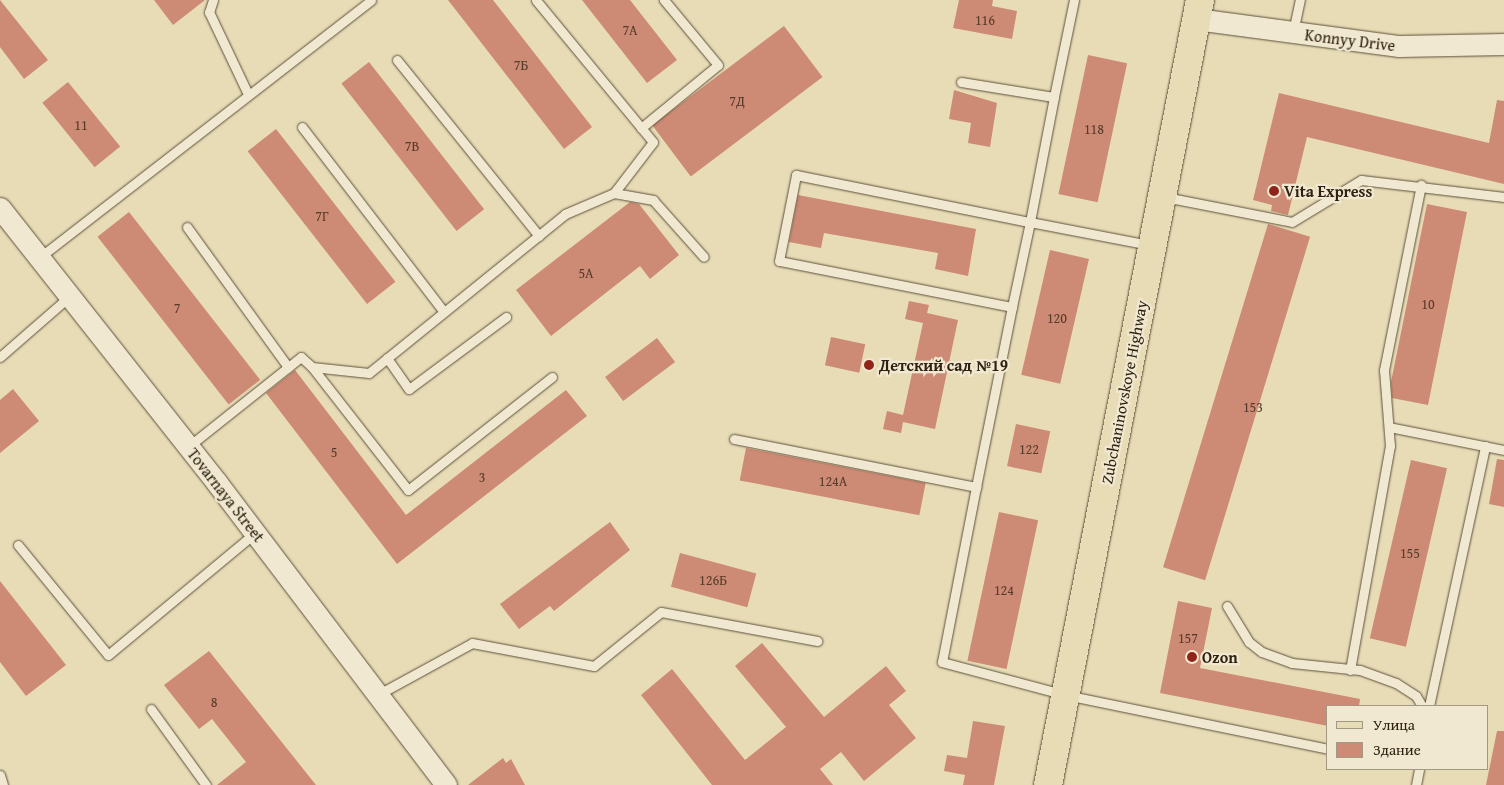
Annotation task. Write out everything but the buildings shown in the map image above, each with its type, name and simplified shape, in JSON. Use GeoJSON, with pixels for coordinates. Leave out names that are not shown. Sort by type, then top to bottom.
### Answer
{"type":"FeatureCollection","features":[{"type":"Feature","properties":{"kind":"main road","name":"Zubchaninovskoye Highway"},"geometry":{"type":"LineString","coordinates":[[1048,785],[1198,10]]}},
{"type":"Feature","properties":{"kind":"street","name":"Konnyy Drive"},"geometry":{"type":"LineString","coordinates":[[1198,10],[1293,32],[1399,46],[1504,44]]}},
{"type":"Feature","properties":{"kind":"street","name":"Tovarnaya Street"},"geometry":{"type":"LineString","coordinates":[[0,208],[188,446],[446,785]]}},
{"type":"Feature","properties":{"kind":"lane"},"geometry":{"type":"LineString","coordinates":[[213,0],[209,12],[248,94]]}},
{"type":"Feature","properties":{"kind":"lane"},"geometry":{"type":"LineString","coordinates":[[40,257],[371,0]]}},
{"type":"Feature","properties":{"kind":"lane"},"geometry":{"type":"LineString","coordinates":[[312,367],[369,373],[565,214],[614,193],[653,142],[536,0]]}},
{"type":"Feature","properties":{"kind":"lane"},"geometry":{"type":"LineString","coordinates":[[641,128],[718,65],[664,0]]}},
{"type":"Feature","properties":{"kind":"lane"},"geometry":{"type":"LineString","coordinates":[[1074,0],[942,662],[1066,695],[1326,749]]}},
{"type":"Feature","properties":{"kind":"lane"},"geometry":{"type":"LineString","coordinates":[[1293,32],[1300,0]]}},
{"type":"Feature","properties":{"kind":"lane"},"geometry":{"type":"LineString","coordinates":[[397,60],[539,236]]}},
{"type":"Feature","properties":{"kind":"lane"},"geometry":{"type":"LineString","coordinates":[[960,82],[1054,97]]}},
{"type":"Feature","properties":{"kind":"lane"},"geometry":{"type":"LineString","coordinates":[[302,127],[444,312]]}},
{"type":"Feature","properties":{"kind":"lane"},"geometry":{"type":"LineString","coordinates":[[1012,307],[779,261],[796,175],[1152,246]]}},
{"type":"Feature","properties":{"kind":"lane"},"geometry":{"type":"LineString","coordinates":[[1162,196],[1292,222],[1361,180],[1421,185],[1504,197]]}},
{"type":"Feature","properties":{"kind":"lane"},"geometry":{"type":"LineString","coordinates":[[1350,670],[1388,464],[1389,427],[1384,370],[1421,185]]}},
{"type":"Feature","properties":{"kind":"lane"},"geometry":{"type":"LineString","coordinates":[[614,193],[654,200],[704,258]]}},
{"type":"Feature","properties":{"kind":"lane"},"geometry":{"type":"LineString","coordinates":[[187,227],[288,367]]}},
{"type":"Feature","properties":{"kind":"lane"},"geometry":{"type":"LineString","coordinates":[[0,358],[70,295]]}},
{"type":"Feature","properties":{"kind":"lane"},"geometry":{"type":"LineString","coordinates":[[387,358],[409,388],[506,317]]}},
{"type":"Feature","properties":{"kind":"lane"},"geometry":{"type":"LineString","coordinates":[[188,446],[301,357],[312,367],[408,490],[552,377]]}},
{"type":"Feature","properties":{"kind":"lane"},"geometry":{"type":"LineString","coordinates":[[1389,427],[1504,450]]}},
{"type":"Feature","properties":{"kind":"lane"},"geometry":{"type":"LineString","coordinates":[[734,439],[976,487]]}},
{"type":"Feature","properties":{"kind":"lane"},"geometry":{"type":"LineString","coordinates":[[1429,705],[1485,446]]}},
{"type":"Feature","properties":{"kind":"lane"},"geometry":{"type":"LineString","coordinates":[[18,545],[108,655],[255,533]]}},
{"type":"Feature","properties":{"kind":"lane"},"geometry":{"type":"LineString","coordinates":[[1227,606],[1249,642],[1262,652],[1292,663],[1350,670],[1396,683],[1416,696],[1421,705]]}},
{"type":"Feature","properties":{"kind":"lane"},"geometry":{"type":"LineString","coordinates":[[378,695],[472,643],[594,666],[662,612],[817,641]]}},
{"type":"Feature","properties":{"kind":"lane"},"geometry":{"type":"LineString","coordinates":[[151,708],[206,785]]}},
{"type":"Feature","properties":{"kind":"lane"},"geometry":{"type":"LineString","coordinates":[[1416,785],[1419,770]]}},
{"type":"Feature","properties":{"kind":"lane"},"geometry":{"type":"LineString","coordinates":[[0,775],[3,785]]}},
{"type":"Feature","properties":{"kind":"place","name":"Vita Express"},"geometry":{"type":"Point","coordinates":[1274,191]}},
{"type":"Feature","properties":{"kind":"place","name":"Детский сад №19"},"geometry":{"type":"Point","coordinates":[869,365]}},
{"type":"Feature","properties":{"kind":"place","name":"Ozon"},"geometry":{"type":"Point","coordinates":[1192,657]}}]}
